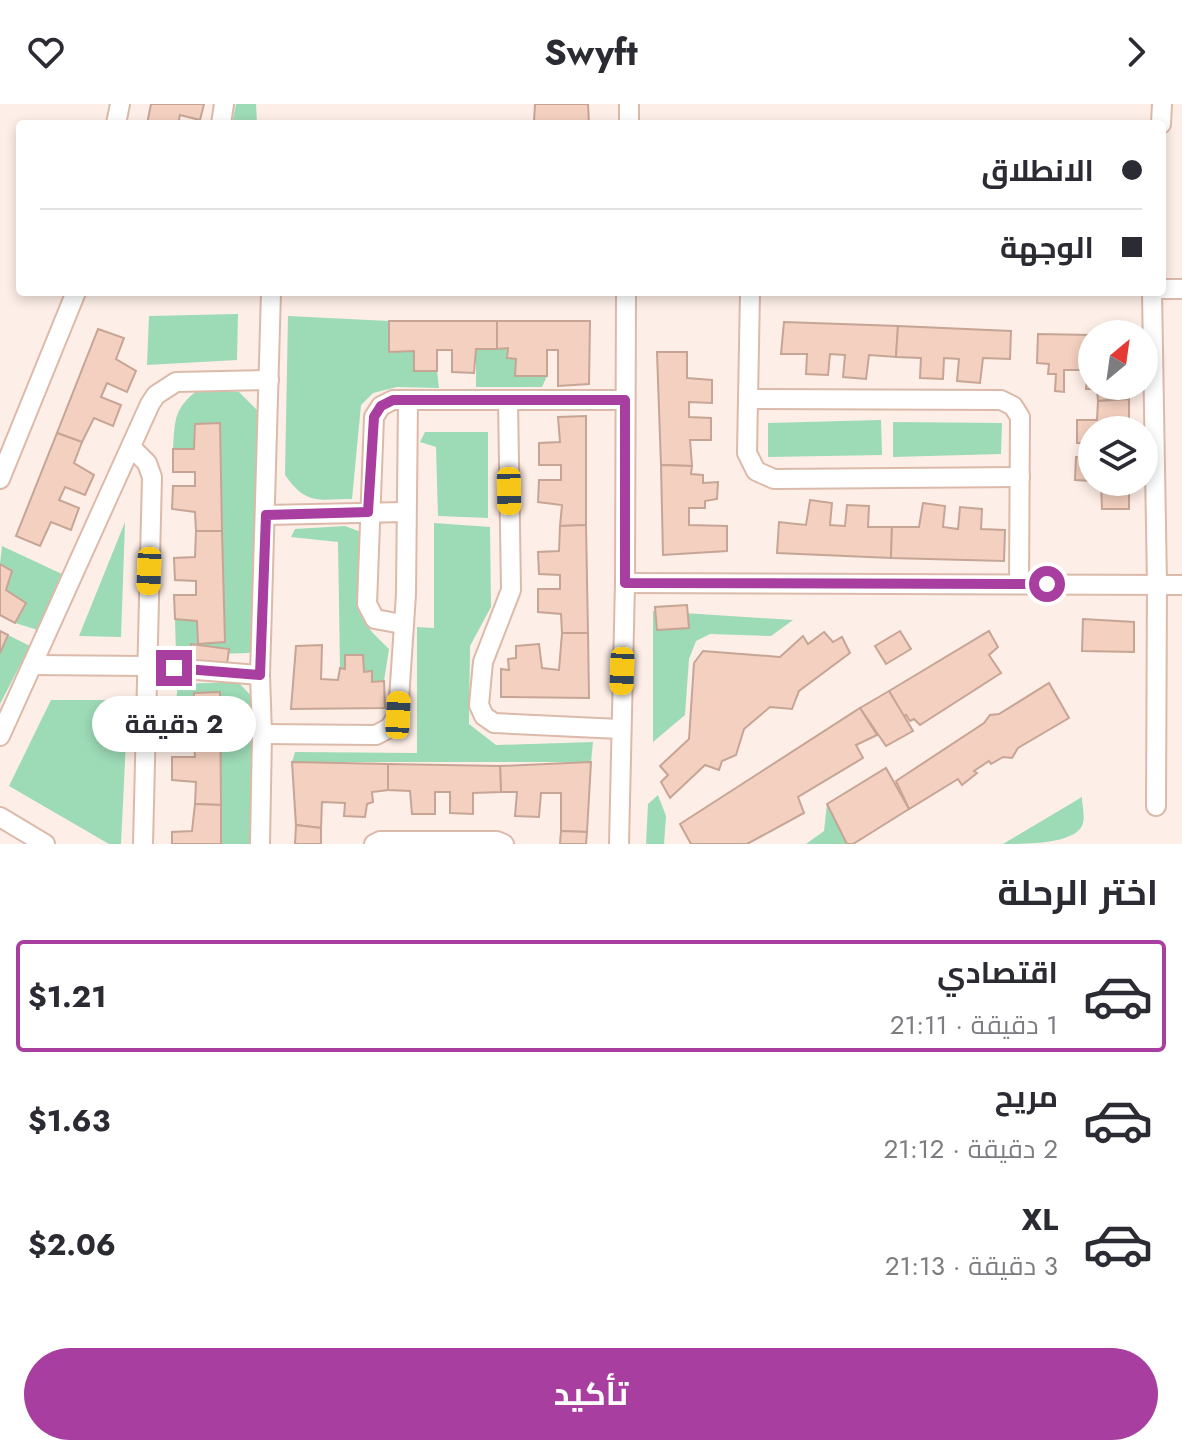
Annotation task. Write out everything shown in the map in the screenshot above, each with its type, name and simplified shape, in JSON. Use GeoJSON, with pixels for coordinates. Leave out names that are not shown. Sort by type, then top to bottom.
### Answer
{"type":"FeatureCollection","features":[{"type":"Feature","properties":{"kind":"street"},"geometry":{"type":"LineString","coordinates":[[0,479],[74,296]]}},
{"type":"Feature","properties":{"kind":"street"},"geometry":{"type":"LineString","coordinates":[[260,844],[260,675],[271,296]]}},
{"type":"Feature","properties":{"kind":"street"},"geometry":{"type":"LineString","coordinates":[[619,844],[625,583],[626,296]]}},
{"type":"Feature","properties":{"kind":"street"},"geometry":{"type":"LineString","coordinates":[[750,296],[747,453],[756,471],[764,477],[1020,477]]}},
{"type":"Feature","properties":{"kind":"street"},"geometry":{"type":"LineString","coordinates":[[1152,296],[1157,585],[1156,806]]}},
{"type":"Feature","properties":{"kind":"street"},"geometry":{"type":"LineString","coordinates":[[0,736],[150,404],[165,387],[188,381],[269,380]]}},
{"type":"Feature","properties":{"kind":"street"},"geometry":{"type":"LineString","coordinates":[[749,399],[1001,400],[1013,406],[1020,417],[1019,583]]}},
{"type":"Feature","properties":{"kind":"street"},"geometry":{"type":"LineString","coordinates":[[262,734],[376,735],[389,728],[398,715],[405,601],[408,400]]}},
{"type":"Feature","properties":{"kind":"street"},"geometry":{"type":"LineString","coordinates":[[508,400],[511,590],[481,669],[481,711],[494,723],[620,729]]}},
{"type":"Feature","properties":{"kind":"street"},"geometry":{"type":"LineString","coordinates":[[402,624],[380,621],[368,610],[368,512],[374,417],[387,402],[625,400]]}},
{"type":"Feature","properties":{"kind":"street"},"geometry":{"type":"LineString","coordinates":[[131,447],[147,463],[152,477],[143,844]]}},
{"type":"Feature","properties":{"kind":"street"},"geometry":{"type":"LineString","coordinates":[[266,515],[405,512]]}},
{"type":"Feature","properties":{"kind":"street"},"geometry":{"type":"LineString","coordinates":[[625,583],[1182,585]]}},
{"type":"Feature","properties":{"kind":"street"},"geometry":{"type":"LineString","coordinates":[[32,665],[146,666],[260,675]]}},
{"type":"Feature","properties":{"kind":"street"},"geometry":{"type":"LineString","coordinates":[[0,817],[45,844]]}},
{"type":"Feature","properties":{"kind":"street"},"geometry":{"type":"LineString","coordinates":[[374,844],[380,841],[497,841],[504,844]]}},
{"type":"Feature","properties":{"kind":"green space"},"geometry":{"type":"Polygon","coordinates":[[[236,104],[256,104],[257,120],[233,120],[236,104]]]}},
{"type":"Feature","properties":{"kind":"green space"},"geometry":{"type":"Polygon","coordinates":[[[238,314],[237,360],[147,365],[149,316],[238,314]]]}},
{"type":"Feature","properties":{"kind":"green space"},"geometry":{"type":"Polygon","coordinates":[[[288,316],[389,321],[389,352],[414,351],[415,371],[437,371],[439,388],[397,387],[373,393],[361,405],[352,499],[314,499],[300,492],[285,475],[288,316]]]}},
{"type":"Feature","properties":{"kind":"green space"},"geometry":{"type":"Polygon","coordinates":[[[508,348],[508,358],[516,359],[515,376],[547,376],[542,387],[476,387],[476,349],[508,348]]]}},
{"type":"Feature","properties":{"kind":"green space"},"geometry":{"type":"Polygon","coordinates":[[[199,389],[239,392],[257,410],[263,427],[258,643],[249,653],[176,655],[175,619],[197,621],[198,643],[225,641],[220,423],[195,424],[194,449],[173,449],[180,408],[199,389]]]}},
{"type":"Feature","properties":{"kind":"green space"},"geometry":{"type":"Polygon","coordinates":[[[881,420],[882,455],[768,457],[768,423],[881,420]]]}},
{"type":"Feature","properties":{"kind":"green space"},"geometry":{"type":"Polygon","coordinates":[[[893,422],[1002,423],[1001,454],[893,457],[893,422]]]}},
{"type":"Feature","properties":{"kind":"green space"},"geometry":{"type":"Polygon","coordinates":[[[425,432],[488,432],[488,518],[438,516],[436,447],[420,442],[425,432]]]}},
{"type":"Feature","properties":{"kind":"green space"},"geometry":{"type":"Polygon","coordinates":[[[125,522],[121,637],[79,636],[125,522]]]}},
{"type":"Feature","properties":{"kind":"green space"},"geometry":{"type":"Polygon","coordinates":[[[434,523],[490,527],[491,607],[470,646],[469,724],[496,745],[593,742],[591,762],[292,762],[295,752],[417,753],[417,627],[434,628],[434,523]]]}},
{"type":"Feature","properties":{"kind":"green space"},"geometry":{"type":"Polygon","coordinates":[[[345,526],[361,532],[361,615],[389,649],[384,681],[372,682],[372,671],[364,672],[363,655],[345,655],[345,669],[340,668],[338,542],[291,537],[295,529],[345,526]]]}},
{"type":"Feature","properties":{"kind":"green space"},"geometry":{"type":"Polygon","coordinates":[[[2,546],[64,575],[38,630],[15,623],[26,603],[6,590],[12,571],[0,564],[2,546]]]}},
{"type":"Feature","properties":{"kind":"green space"},"geometry":{"type":"Polygon","coordinates":[[[653,611],[793,620],[771,636],[710,634],[696,641],[689,659],[685,715],[653,742],[653,611]]]}},
{"type":"Feature","properties":{"kind":"green space"},"geometry":{"type":"Polygon","coordinates":[[[8,635],[30,646],[0,704],[0,653],[8,635]]]}},
{"type":"Feature","properties":{"kind":"green space"},"geometry":{"type":"Polygon","coordinates":[[[238,682],[255,700],[251,844],[221,844],[220,692],[194,693],[193,701],[176,701],[178,684],[238,682]]]}},
{"type":"Feature","properties":{"kind":"green space"},"geometry":{"type":"Polygon","coordinates":[[[51,700],[128,700],[121,844],[109,844],[9,786],[51,700]]]}},
{"type":"Feature","properties":{"kind":"green space"},"geometry":{"type":"Polygon","coordinates":[[[658,795],[666,816],[664,844],[646,844],[648,804],[658,795]]]}},
{"type":"Feature","properties":{"kind":"green space"},"geometry":{"type":"Polygon","coordinates":[[[1082,797],[1083,823],[1072,835],[1050,841],[1003,844],[1082,797]]]}},
{"type":"Feature","properties":{"kind":"green space"},"geometry":{"type":"Polygon","coordinates":[[[827,804],[847,844],[806,844],[824,831],[827,804]]]}},
{"type":"Feature","properties":{"kind":"building"},"geometry":{"type":"Polygon","coordinates":[[[151,104],[204,104],[200,120],[180,115],[179,120],[148,120],[151,104]]]}},
{"type":"Feature","properties":{"kind":"building"},"geometry":{"type":"Polygon","coordinates":[[[535,104],[588,104],[589,120],[534,120],[535,104]]]}},
{"type":"Feature","properties":{"kind":"building"},"geometry":{"type":"Polygon","coordinates":[[[389,321],[497,321],[497,349],[476,349],[474,373],[452,372],[452,350],[437,350],[437,371],[414,371],[414,351],[389,352],[389,321]]]}},
{"type":"Feature","properties":{"kind":"building"},"geometry":{"type":"Polygon","coordinates":[[[497,321],[590,321],[589,384],[558,386],[558,350],[547,350],[547,376],[515,376],[516,359],[507,358],[508,348],[497,349],[497,321]]]}},
{"type":"Feature","properties":{"kind":"building"},"geometry":{"type":"Polygon","coordinates":[[[784,322],[898,326],[896,357],[869,355],[866,379],[843,377],[845,355],[830,354],[828,375],[806,374],[807,354],[781,354],[784,322]]]}},
{"type":"Feature","properties":{"kind":"building"},"geometry":{"type":"Polygon","coordinates":[[[898,326],[1011,331],[1010,359],[983,358],[980,383],[957,381],[959,359],[944,358],[943,379],[920,378],[921,358],[896,357],[898,326]]]}},
{"type":"Feature","properties":{"kind":"building"},"geometry":{"type":"Polygon","coordinates":[[[98,329],[124,338],[116,359],[136,371],[127,392],[107,383],[101,397],[121,405],[113,426],[94,418],[82,442],[57,433],[98,329]]]}},
{"type":"Feature","properties":{"kind":"building"},"geometry":{"type":"Polygon","coordinates":[[[1038,334],[1078,335],[1078,370],[1064,370],[1064,392],[1055,391],[1056,374],[1048,374],[1049,364],[1037,363],[1038,334]]]}},
{"type":"Feature","properties":{"kind":"building"},"geometry":{"type":"Polygon","coordinates":[[[657,352],[687,352],[687,378],[712,380],[712,403],[689,402],[689,417],[711,418],[711,440],[690,440],[692,466],[661,465],[657,352]]]}},
{"type":"Feature","properties":{"kind":"building"},"geometry":{"type":"Polygon","coordinates":[[[1129,400],[1129,416],[1097,416],[1098,401],[1129,400]]]}},
{"type":"Feature","properties":{"kind":"building"},"geometry":{"type":"Polygon","coordinates":[[[586,416],[586,525],[560,526],[562,505],[538,502],[539,480],[561,480],[561,465],[539,465],[539,443],[560,442],[558,417],[586,416]]]}},
{"type":"Feature","properties":{"kind":"building"},"geometry":{"type":"Polygon","coordinates":[[[220,423],[222,531],[196,531],[195,512],[172,509],[173,486],[195,486],[195,472],[173,472],[173,449],[194,449],[195,424],[220,423]]]}},
{"type":"Feature","properties":{"kind":"building"},"geometry":{"type":"Polygon","coordinates":[[[57,433],[82,442],[74,463],[94,475],[85,495],[65,487],[59,500],[79,508],[71,530],[51,522],[40,546],[16,536],[57,433]]]}},
{"type":"Feature","properties":{"kind":"building"},"geometry":{"type":"Polygon","coordinates":[[[1076,457],[1078,457],[1078,480],[1075,480],[1076,457]]]}},
{"type":"Feature","properties":{"kind":"building"},"geometry":{"type":"Polygon","coordinates":[[[661,465],[692,466],[691,474],[703,475],[703,483],[718,482],[717,499],[705,501],[705,508],[689,508],[689,525],[727,526],[727,551],[663,555],[661,465]]]}},
{"type":"Feature","properties":{"kind":"building"},"geometry":{"type":"Polygon","coordinates":[[[1102,496],[1129,496],[1129,509],[1102,509],[1102,496]]]}},
{"type":"Feature","properties":{"kind":"building"},"geometry":{"type":"Polygon","coordinates":[[[810,500],[832,503],[830,525],[845,526],[847,505],[869,506],[868,527],[892,527],[891,558],[777,553],[779,522],[806,525],[810,500]]]}},
{"type":"Feature","properties":{"kind":"building"},"geometry":{"type":"Polygon","coordinates":[[[923,503],[945,506],[943,527],[958,529],[960,507],[982,509],[981,529],[1005,530],[1004,561],[891,558],[892,527],[919,527],[923,503]]]}},
{"type":"Feature","properties":{"kind":"building"},"geometry":{"type":"Polygon","coordinates":[[[586,525],[588,633],[562,633],[561,614],[538,612],[538,589],[560,589],[560,575],[539,574],[538,552],[559,551],[560,526],[586,525]]]}},
{"type":"Feature","properties":{"kind":"building"},"geometry":{"type":"Polygon","coordinates":[[[196,531],[222,531],[225,642],[198,644],[197,621],[175,619],[174,595],[196,595],[196,581],[175,580],[174,558],[195,557],[196,531]]]}},
{"type":"Feature","properties":{"kind":"building"},"geometry":{"type":"Polygon","coordinates":[[[0,564],[12,571],[6,590],[26,603],[15,623],[0,615],[0,564]]]}},
{"type":"Feature","properties":{"kind":"building"},"geometry":{"type":"Polygon","coordinates":[[[687,605],[689,628],[657,630],[655,607],[687,605]]]}},
{"type":"Feature","properties":{"kind":"building"},"geometry":{"type":"Polygon","coordinates":[[[1083,619],[1134,622],[1134,652],[1082,651],[1083,619]]]}},
{"type":"Feature","properties":{"kind":"building"},"geometry":{"type":"Polygon","coordinates":[[[0,631],[8,635],[0,653],[0,631]]]}},
{"type":"Feature","properties":{"kind":"building"},"geometry":{"type":"Polygon","coordinates":[[[900,631],[911,649],[886,664],[875,646],[900,631]]]}},
{"type":"Feature","properties":{"kind":"building"},"geometry":{"type":"Polygon","coordinates":[[[989,631],[998,647],[989,655],[1001,673],[920,725],[914,719],[910,721],[906,715],[903,717],[889,691],[989,631]]]}},
{"type":"Feature","properties":{"kind":"building"},"geometry":{"type":"Polygon","coordinates":[[[824,632],[833,642],[842,637],[850,653],[799,691],[792,709],[770,707],[744,729],[736,755],[722,761],[719,770],[705,765],[670,798],[661,782],[668,775],[660,766],[689,739],[694,663],[703,651],[780,657],[803,636],[808,644],[824,632]]]}},
{"type":"Feature","properties":{"kind":"building"},"geometry":{"type":"Polygon","coordinates":[[[562,633],[588,633],[589,698],[501,697],[501,669],[509,670],[508,659],[516,658],[516,646],[539,644],[542,668],[559,670],[562,633]]]}},
{"type":"Feature","properties":{"kind":"building"},"geometry":{"type":"Polygon","coordinates":[[[191,644],[229,649],[226,672],[188,667],[191,644]]]}},
{"type":"Feature","properties":{"kind":"building"},"geometry":{"type":"Polygon","coordinates":[[[322,645],[321,679],[338,680],[340,668],[345,669],[345,655],[363,655],[364,672],[372,671],[372,682],[384,681],[385,708],[291,709],[296,646],[322,645]]]}},
{"type":"Feature","properties":{"kind":"building"},"geometry":{"type":"Polygon","coordinates":[[[1049,683],[1069,718],[1018,748],[1012,758],[1003,757],[991,764],[989,761],[974,771],[977,773],[962,785],[958,779],[909,809],[896,781],[984,723],[990,715],[999,714],[1049,683]]]}},
{"type":"Feature","properties":{"kind":"building"},"geometry":{"type":"Polygon","coordinates":[[[889,691],[913,731],[886,746],[860,708],[889,691]]]}},
{"type":"Feature","properties":{"kind":"building"},"geometry":{"type":"Polygon","coordinates":[[[220,692],[221,805],[195,804],[196,782],[172,780],[172,757],[195,757],[194,742],[173,742],[172,720],[193,719],[194,693],[220,692]]]}},
{"type":"Feature","properties":{"kind":"building"},"geometry":{"type":"Polygon","coordinates":[[[860,708],[877,735],[856,745],[863,758],[798,797],[804,813],[747,844],[691,844],[680,824],[860,708]]]}},
{"type":"Feature","properties":{"kind":"building"},"geometry":{"type":"Polygon","coordinates":[[[292,762],[388,764],[388,790],[372,792],[373,802],[367,804],[365,817],[344,816],[345,803],[322,802],[321,828],[296,825],[292,762]]]}},
{"type":"Feature","properties":{"kind":"building"},"geometry":{"type":"Polygon","coordinates":[[[591,762],[587,832],[561,831],[561,793],[541,793],[539,817],[515,816],[517,792],[501,792],[500,766],[591,762]]]}},
{"type":"Feature","properties":{"kind":"building"},"geometry":{"type":"Polygon","coordinates":[[[388,764],[500,766],[501,792],[473,793],[473,814],[450,813],[450,792],[435,792],[435,814],[412,814],[410,791],[388,790],[388,764]]]}},
{"type":"Feature","properties":{"kind":"building"},"geometry":{"type":"Polygon","coordinates":[[[886,768],[909,809],[853,844],[847,844],[827,804],[886,768]]]}},
{"type":"Feature","properties":{"kind":"building"},"geometry":{"type":"Polygon","coordinates":[[[195,804],[221,805],[221,844],[172,844],[172,832],[192,831],[195,804]]]}},
{"type":"Feature","properties":{"kind":"building"},"geometry":{"type":"Polygon","coordinates":[[[296,825],[321,828],[321,844],[295,844],[296,825]]]}},
{"type":"Feature","properties":{"kind":"building"},"geometry":{"type":"Polygon","coordinates":[[[561,831],[587,832],[586,844],[560,844],[561,831]]]}},
{"type":"Feature","properties":{"kind":"route"},"geometry":{"type":"LineString","coordinates":[[174,668],[260,675],[266,515],[368,512],[374,417],[381,406],[393,400],[625,400],[625,583],[1047,584]]}}]}
